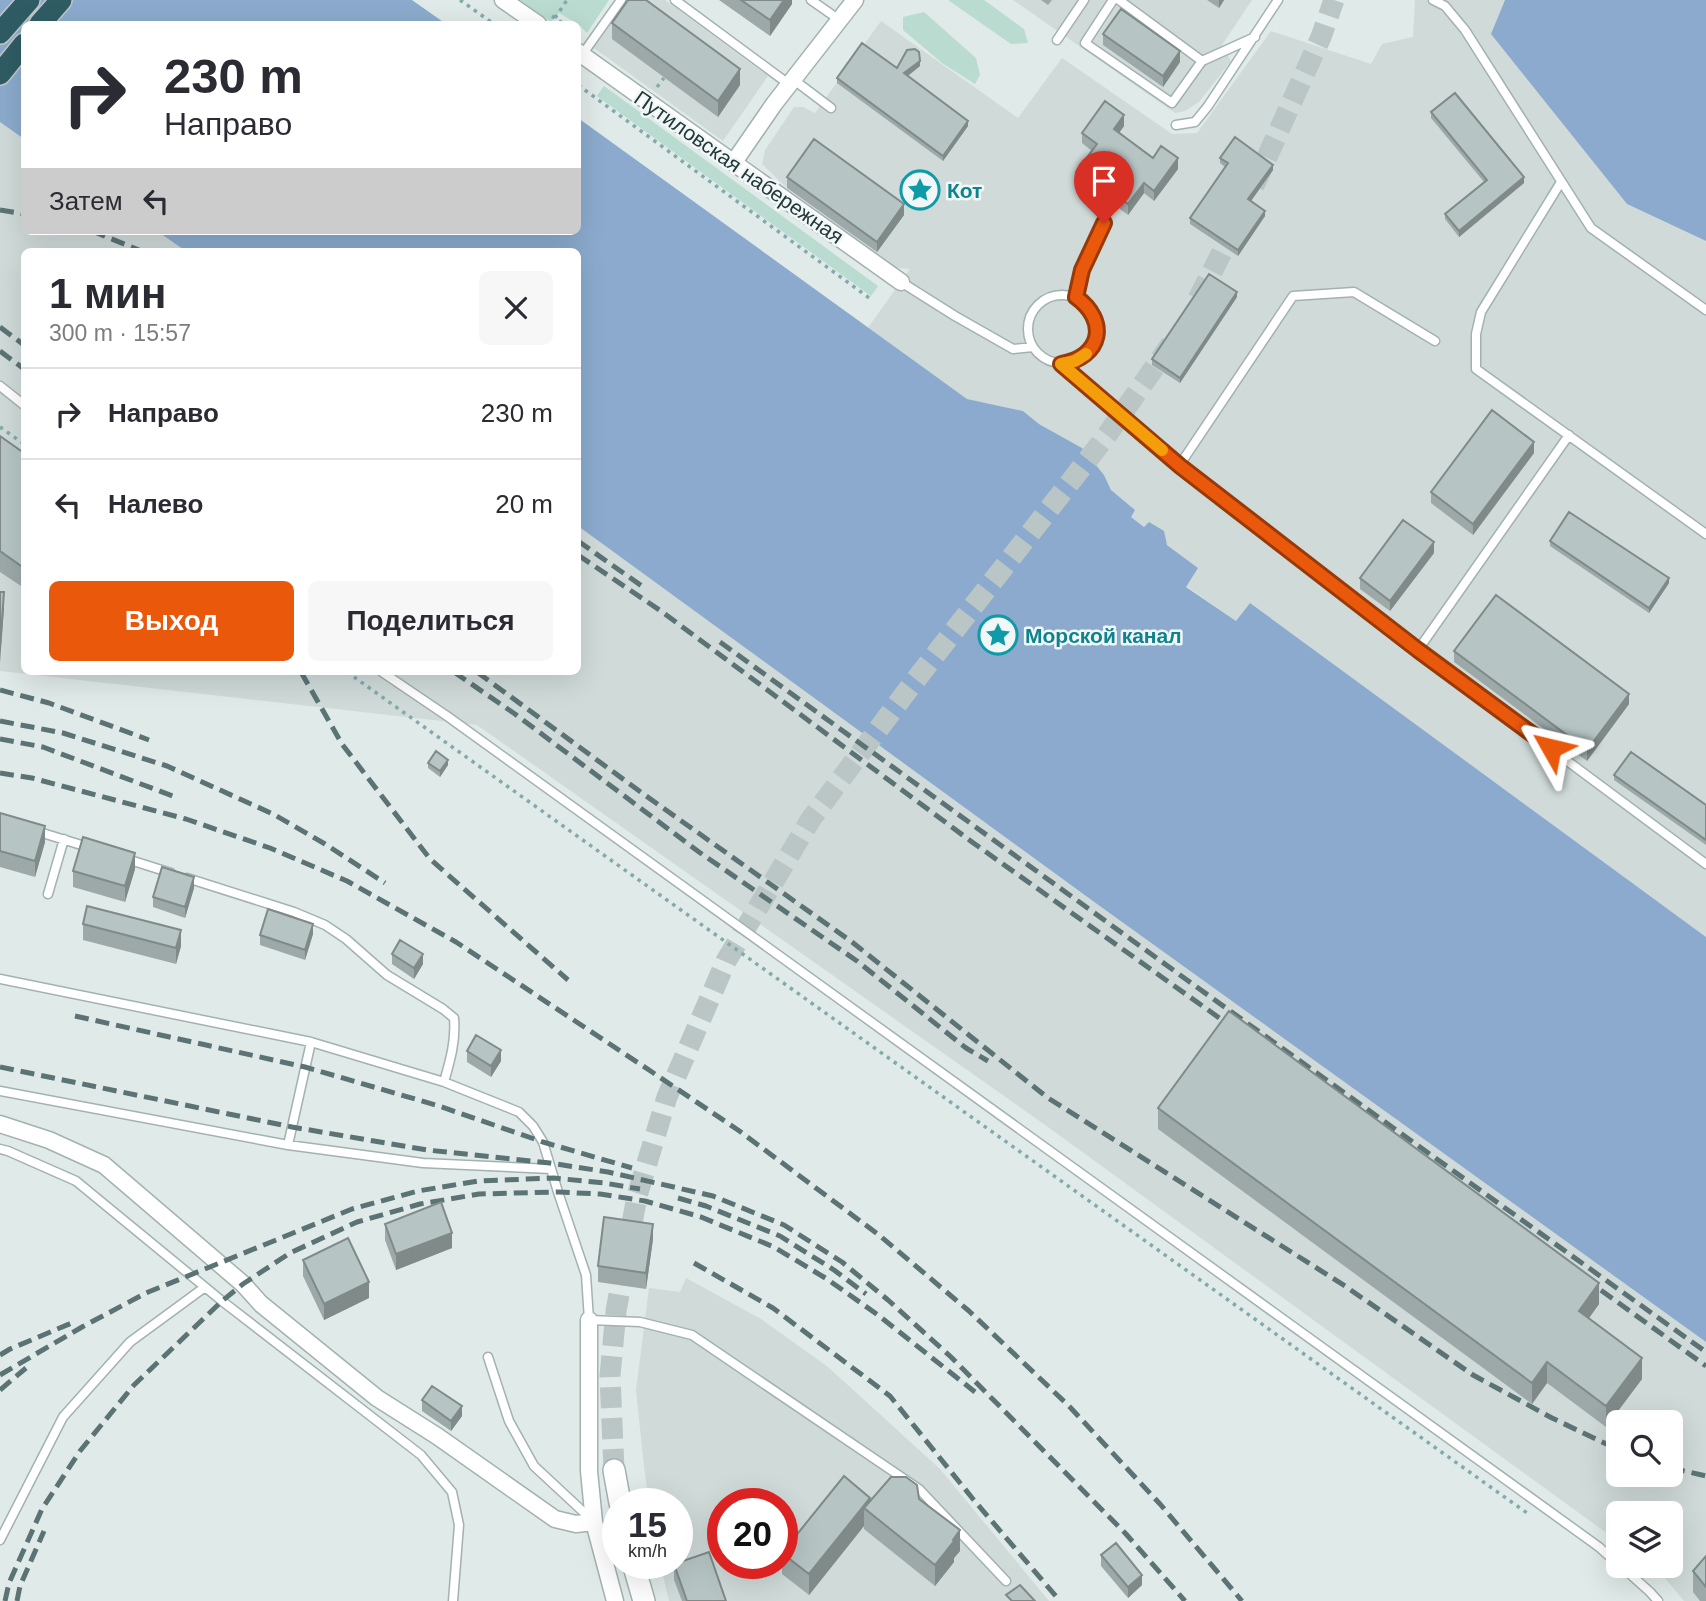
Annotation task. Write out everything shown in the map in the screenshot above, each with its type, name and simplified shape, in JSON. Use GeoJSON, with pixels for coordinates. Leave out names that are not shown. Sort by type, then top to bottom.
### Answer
{"type":"FeatureCollection","features":[{"type":"Feature","properties":{"kind":"highway"},"geometry":{"type":"LineString","coordinates":[[0,33],[29,0]]}},
{"type":"Feature","properties":{"kind":"highway"},"geometry":{"type":"LineString","coordinates":[[43,21],[61,0]]}},
{"type":"Feature","properties":{"kind":"highway"},"geometry":{"type":"LineString","coordinates":[[0,74],[21,48]]}},
{"type":"Feature","properties":{"kind":"street"},"geometry":{"type":"LineString","coordinates":[[503,0],[534,21]]}},
{"type":"Feature","properties":{"kind":"street"},"geometry":{"type":"LineString","coordinates":[[734,162],[774,104],[855,0]]}},
{"type":"Feature","properties":{"kind":"street","name":"Путиловская набережная"},"geometry":{"type":"LineString","coordinates":[[581,54],[901,282]]}},
{"type":"Feature","properties":{"kind":"street"},"geometry":{"type":"LineString","coordinates":[[0,1124],[49,1140],[104,1165],[243,1284],[261,1304],[377,1398],[437,1436],[555,1519],[576,1524],[594,1522]]}},
{"type":"Feature","properties":{"kind":"street"},"geometry":{"type":"LineString","coordinates":[[589,1320],[589,1471],[594,1522],[615,1601]]}},
{"type":"Feature","properties":{"kind":"street"},"geometry":{"type":"LineString","coordinates":[[614,1470],[617,1488]]}},
{"type":"Feature","properties":{"kind":"street"},"geometry":{"type":"LineString","coordinates":[[638,1579],[644,1601]]}},
{"type":"Feature","properties":{"kind":"lane"},"geometry":{"type":"LineString","coordinates":[[581,52],[621,0]]}},
{"type":"Feature","properties":{"kind":"lane"},"geometry":{"type":"LineString","coordinates":[[675,0],[831,108]]}},
{"type":"Feature","properties":{"kind":"lane"},"geometry":{"type":"LineString","coordinates":[[811,0],[841,21]]}},
{"type":"Feature","properties":{"kind":"lane"},"geometry":{"type":"LineString","coordinates":[[1057,40],[1084,0]]}},
{"type":"Feature","properties":{"kind":"lane"},"geometry":{"type":"LineString","coordinates":[[1113,0],[1085,43],[1172,103],[1202,61],[1255,37]]}},
{"type":"Feature","properties":{"kind":"lane"},"geometry":{"type":"LineString","coordinates":[[1119,0],[1202,61]]}},
{"type":"Feature","properties":{"kind":"lane"},"geometry":{"type":"LineString","coordinates":[[1176,125],[1195,122],[1278,0]]}},
{"type":"Feature","properties":{"kind":"lane"},"geometry":{"type":"LineString","coordinates":[[1433,0],[1445,6],[1465,30],[1591,228],[1706,310]]}},
{"type":"Feature","properties":{"kind":"lane"},"geometry":{"type":"LineString","coordinates":[[1561,182],[1481,312],[1476,334],[1476,369],[1706,534]]}},
{"type":"Feature","properties":{"kind":"lane"},"geometry":{"type":"LineString","coordinates":[[1076,297],[1082,270],[1104,223]]}},
{"type":"Feature","properties":{"kind":"lane"},"geometry":{"type":"LineString","coordinates":[[901,282],[1013,349],[1033,346]]}},
{"type":"Feature","properties":{"kind":"lane"},"geometry":{"type":"LineString","coordinates":[[1180,466],[1293,296],[1354,292],[1436,341]]}},
{"type":"Feature","properties":{"kind":"lane"},"geometry":{"type":"LineString","coordinates":[[1063,294],[1076,297],[1087,305],[1095,316],[1097,330],[1094,343],[1086,354],[1075,361],[1061,364],[1048,361],[1037,353],[1033,346],[1027,328],[1030,315],[1038,304],[1050,297],[1063,294]]}},
{"type":"Feature","properties":{"kind":"lane"},"geometry":{"type":"LineString","coordinates":[[1061,364],[1180,466],[1418,650],[1706,864]]}},
{"type":"Feature","properties":{"kind":"lane"},"geometry":{"type":"LineString","coordinates":[[0,386],[21,403]]}},
{"type":"Feature","properties":{"kind":"lane"},"geometry":{"type":"LineString","coordinates":[[1418,650],[1569,435]]}},
{"type":"Feature","properties":{"kind":"lane"},"geometry":{"type":"LineString","coordinates":[[386,675],[447,716],[1606,1553]]}},
{"type":"Feature","properties":{"kind":"lane"},"geometry":{"type":"LineString","coordinates":[[26,828],[102,851]]}},
{"type":"Feature","properties":{"kind":"lane"},"geometry":{"type":"LineString","coordinates":[[48,894],[64,839]]}},
{"type":"Feature","properties":{"kind":"lane"},"geometry":{"type":"LineString","coordinates":[[115,855],[294,912],[325,925],[346,939],[387,975],[454,1018],[451,1059],[444,1082]]}},
{"type":"Feature","properties":{"kind":"lane"},"geometry":{"type":"LineString","coordinates":[[0,979],[311,1042],[444,1082],[519,1112],[533,1126],[543,1142],[586,1275],[589,1320],[640,1322],[692,1335],[919,1489],[1006,1581]]}},
{"type":"Feature","properties":{"kind":"lane"},"geometry":{"type":"LineString","coordinates":[[288,1145],[311,1042]]}},
{"type":"Feature","properties":{"kind":"lane"},"geometry":{"type":"LineString","coordinates":[[0,1091],[288,1145],[423,1163],[551,1169]]}},
{"type":"Feature","properties":{"kind":"lane"},"geometry":{"type":"LineString","coordinates":[[0,1149],[76,1181],[205,1287],[421,1455],[452,1492],[459,1525],[453,1601]]}},
{"type":"Feature","properties":{"kind":"lane"},"geometry":{"type":"LineString","coordinates":[[0,1540],[64,1417],[130,1342],[205,1287]]}},
{"type":"Feature","properties":{"kind":"lane"},"geometry":{"type":"LineString","coordinates":[[488,1357],[509,1421],[534,1466],[594,1522]]}},
{"type":"Feature","properties":{"kind":"lane"},"geometry":{"type":"LineString","coordinates":[[1634,1578],[1658,1601]]}},
{"type":"Feature","properties":{"kind":"path"},"geometry":{"type":"LineString","coordinates":[[460,0],[490,21]]}},
{"type":"Feature","properties":{"kind":"path"},"geometry":{"type":"LineString","coordinates":[[555,18],[567,0]]}},
{"type":"Feature","properties":{"kind":"path"},"geometry":{"type":"LineString","coordinates":[[581,87],[872,300]]}},
{"type":"Feature","properties":{"kind":"path"},"geometry":{"type":"LineString","coordinates":[[0,427],[21,442]]}},
{"type":"Feature","properties":{"kind":"path"},"geometry":{"type":"LineString","coordinates":[[351,675],[1532,1517]]}},
{"type":"Feature","properties":{"kind":"shaded area"},"geometry":{"type":"Polygon","coordinates":[[[628,0],[665,0],[768,76],[723,141],[594,48],[628,0]]]}},
{"type":"Feature","properties":{"kind":"shaded area"},"geometry":{"type":"Polygon","coordinates":[[[1013,0],[1252,0],[1222,45],[1231,61],[1199,102],[1185,111],[1175,113],[1013,0]]]}},
{"type":"Feature","properties":{"kind":"shaded area"},"geometry":{"type":"Polygon","coordinates":[[[1415,0],[1505,0],[1492,34],[1627,204],[1706,241],[1706,937],[1250,603],[1236,621],[1186,586],[1198,568],[1130,516],[1135,510],[1111,490],[1104,475],[1082,448],[1039,424],[1023,411],[967,399],[867,329],[910,269],[896,268],[787,188],[762,164],[765,150],[794,107],[803,107],[815,113],[881,21],[1018,118],[1062,58],[1172,134],[1197,133],[1271,31],[1371,64],[1382,44],[1413,37],[1415,0]]]}},
{"type":"Feature","properties":{"kind":"shaded area"},"geometry":{"type":"Polygon","coordinates":[[[0,122],[21,137],[21,235],[163,235],[181,248],[21,248],[21,673],[0,671],[0,122]]]}},
{"type":"Feature","properties":{"kind":"shaded area"},"geometry":{"type":"Polygon","coordinates":[[[581,528],[1706,1342],[1706,1601],[1684,1601],[1665,1578],[1683,1578],[1683,1501],[1606,1501],[1606,1533],[1041,1122],[477,725],[35,675],[581,675],[581,528]]]}},
{"type":"Feature","properties":{"kind":"shaded area"},"geometry":{"type":"Polygon","coordinates":[[[686,1278],[761,1319],[828,1367],[940,1469],[1049,1601],[669,1601],[664,1579],[693,1579],[693,1488],[647,1488],[636,1390],[649,1288],[680,1292],[686,1278]]]}},
{"type":"Feature","properties":{"kind":"green space"},"geometry":{"type":"Polygon","coordinates":[[[520,0],[609,0],[587,33],[581,27],[581,21],[573,21],[559,13],[550,21],[520,0]]]}},
{"type":"Feature","properties":{"kind":"green space"},"geometry":{"type":"Polygon","coordinates":[[[948,0],[984,0],[1024,29],[1028,43],[1011,44],[948,0]]]}},
{"type":"Feature","properties":{"kind":"green space"},"geometry":{"type":"Polygon","coordinates":[[[924,12],[976,58],[980,75],[975,84],[942,63],[903,30],[903,17],[924,12]]]}},
{"type":"Feature","properties":{"kind":"green space"},"geometry":{"type":"Polygon","coordinates":[[[604,86],[878,286],[871,296],[597,96],[604,86]]]}},
{"type":"Feature","properties":{"kind":"water"},"geometry":{"type":"Polygon","coordinates":[[[0,0],[412,0],[442,21],[21,21],[21,137],[0,122],[0,0]]]}},
{"type":"Feature","properties":{"kind":"water"},"geometry":{"type":"Polygon","coordinates":[[[1505,0],[1706,0],[1706,241],[1627,204],[1491,34],[1505,0]]]}},
{"type":"Feature","properties":{"kind":"water","name":"Морской канал"},"geometry":{"type":"Polygon","coordinates":[[[581,120],[967,399],[1023,411],[1039,424],[1082,448],[1104,475],[1111,490],[1135,510],[1131,517],[1144,527],[1149,522],[1164,531],[1167,545],[1198,568],[1186,587],[1236,621],[1250,603],[1706,937],[1706,1342],[581,528],[581,248],[181,248],[163,235],[581,235],[581,120]]]}},
{"type":"Feature","properties":{"kind":"building"},"geometry":{"type":"Polygon","coordinates":[[[628,0],[646,0],[740,69],[718,101],[612,23],[628,0]]]}},
{"type":"Feature","properties":{"kind":"building"},"geometry":{"type":"Polygon","coordinates":[[[741,0],[784,0],[770,20],[741,0]]]}},
{"type":"Feature","properties":{"kind":"building"},"geometry":{"type":"Polygon","coordinates":[[[1121,9],[1180,51],[1163,76],[1103,34],[1121,9]]]}},
{"type":"Feature","properties":{"kind":"building"},"geometry":{"type":"Polygon","coordinates":[[[862,43],[897,68],[907,50],[915,49],[919,52],[920,61],[904,73],[968,121],[943,156],[837,78],[862,43]]]}},
{"type":"Feature","properties":{"kind":"building"},"geometry":{"type":"Polygon","coordinates":[[[1455,93],[1524,177],[1459,231],[1445,214],[1487,180],[1431,112],[1455,93]]]}},
{"type":"Feature","properties":{"kind":"building"},"geometry":{"type":"Polygon","coordinates":[[[1105,101],[1124,115],[1114,129],[1153,158],[1161,146],[1178,158],[1154,191],[1144,183],[1128,204],[1100,183],[1097,188],[1076,172],[1097,144],[1082,133],[1105,101]]]}},
{"type":"Feature","properties":{"kind":"building"},"geometry":{"type":"Polygon","coordinates":[[[1235,137],[1273,165],[1248,199],[1265,211],[1238,250],[1190,218],[1228,163],[1220,158],[1235,137]]]}},
{"type":"Feature","properties":{"kind":"building"},"geometry":{"type":"Polygon","coordinates":[[[814,139],[904,204],[877,242],[787,177],[814,139]]]}},
{"type":"Feature","properties":{"kind":"building"},"geometry":{"type":"Polygon","coordinates":[[[1209,274],[1237,292],[1180,378],[1152,359],[1209,274]]]}},
{"type":"Feature","properties":{"kind":"building"},"geometry":{"type":"Polygon","coordinates":[[[1492,410],[1534,442],[1473,524],[1431,492],[1492,410]]]}},
{"type":"Feature","properties":{"kind":"building"},"geometry":{"type":"Polygon","coordinates":[[[0,436],[21,451],[21,566],[0,551],[0,436]]]}},
{"type":"Feature","properties":{"kind":"building"},"geometry":{"type":"Polygon","coordinates":[[[1569,512],[1669,578],[1649,608],[1550,541],[1569,512]]]}},
{"type":"Feature","properties":{"kind":"building"},"geometry":{"type":"Polygon","coordinates":[[[1403,520],[1434,542],[1390,601],[1360,578],[1403,520]]]}},
{"type":"Feature","properties":{"kind":"building"},"geometry":{"type":"Polygon","coordinates":[[[0,592],[4,592],[0,647],[0,592]]]}},
{"type":"Feature","properties":{"kind":"building"},"geometry":{"type":"Polygon","coordinates":[[[1496,595],[1629,694],[1587,750],[1454,651],[1496,595]]]}},
{"type":"Feature","properties":{"kind":"building"},"geometry":{"type":"Polygon","coordinates":[[[436,751],[448,760],[440,771],[428,763],[436,751]]]}},
{"type":"Feature","properties":{"kind":"building"},"geometry":{"type":"Polygon","coordinates":[[[1631,752],[1706,805],[1706,840],[1614,775],[1631,752]]]}},
{"type":"Feature","properties":{"kind":"building"},"geometry":{"type":"Polygon","coordinates":[[[0,813],[45,826],[35,861],[0,851],[0,813]]]}},
{"type":"Feature","properties":{"kind":"building"},"geometry":{"type":"Polygon","coordinates":[[[83,837],[135,853],[125,886],[73,871],[83,837]]]}},
{"type":"Feature","properties":{"kind":"building"},"geometry":{"type":"Polygon","coordinates":[[[162,867],[194,877],[185,907],[153,897],[162,867]]]}},
{"type":"Feature","properties":{"kind":"building"},"geometry":{"type":"Polygon","coordinates":[[[87,906],[181,930],[176,948],[83,924],[87,906]]]}},
{"type":"Feature","properties":{"kind":"building"},"geometry":{"type":"Polygon","coordinates":[[[268,909],[313,924],[305,950],[260,935],[268,909]]]}},
{"type":"Feature","properties":{"kind":"building"},"geometry":{"type":"Polygon","coordinates":[[[400,940],[423,954],[414,968],[392,954],[400,940]]]}},
{"type":"Feature","properties":{"kind":"building"},"geometry":{"type":"Polygon","coordinates":[[[1229,1011],[1599,1283],[1579,1311],[1642,1358],[1606,1406],[1547,1362],[1532,1383],[1158,1108],[1229,1011]]]}},
{"type":"Feature","properties":{"kind":"building"},"geometry":{"type":"Polygon","coordinates":[[[476,1035],[501,1050],[491,1066],[467,1051],[476,1035]]]}},
{"type":"Feature","properties":{"kind":"building"},"geometry":{"type":"Polygon","coordinates":[[[441,1202],[452,1233],[396,1254],[385,1224],[441,1202]]]}},
{"type":"Feature","properties":{"kind":"building"},"geometry":{"type":"Polygon","coordinates":[[[604,1217],[653,1224],[646,1273],[598,1266],[604,1217]]]}},
{"type":"Feature","properties":{"kind":"building"},"geometry":{"type":"Polygon","coordinates":[[[348,1238],[369,1282],[324,1304],[303,1260],[348,1238]]]}},
{"type":"Feature","properties":{"kind":"building"},"geometry":{"type":"Polygon","coordinates":[[[432,1386],[462,1406],[451,1421],[422,1400],[432,1386]]]}},
{"type":"Feature","properties":{"kind":"building"},"geometry":{"type":"Polygon","coordinates":[[[844,1476],[870,1498],[809,1574],[798,1565],[798,1533],[844,1476]]]}},
{"type":"Feature","properties":{"kind":"building"},"geometry":{"type":"Polygon","coordinates":[[[891,1477],[906,1477],[917,1485],[919,1499],[960,1530],[935,1565],[864,1508],[891,1477]]]}},
{"type":"Feature","properties":{"kind":"building"},"geometry":{"type":"Polygon","coordinates":[[[1116,1543],[1142,1575],[1128,1587],[1101,1555],[1116,1543]]]}},
{"type":"Feature","properties":{"kind":"building"},"geometry":{"type":"Polygon","coordinates":[[[707,1553],[707,1579],[718,1579],[726,1601],[687,1601],[679,1579],[693,1579],[693,1557],[707,1553]]]}},
{"type":"Feature","properties":{"kind":"building"},"geometry":{"type":"Polygon","coordinates":[[[1706,1556],[1706,1587],[1693,1571],[1706,1556]]]}},
{"type":"Feature","properties":{"kind":"building"},"geometry":{"type":"Polygon","coordinates":[[[1020,1585],[1035,1601],[1012,1601],[1006,1595],[1020,1585]]]}},
{"type":"Feature","properties":{"kind":"tunnel"},"geometry":{"type":"LineString","coordinates":[[1254,186],[1321,37],[1334,0]]}},
{"type":"Feature","properties":{"kind":"tunnel"},"geometry":{"type":"LineString","coordinates":[[1198,299],[1238,221]]}},
{"type":"Feature","properties":{"kind":"tunnel"},"geometry":{"type":"LineString","coordinates":[[614,1470],[610,1376],[616,1311],[637,1196],[667,1097],[726,961],[811,819],[907,691],[1107,435],[1171,344]]}},
{"type":"Feature","properties":{"kind":"railway"},"geometry":{"type":"LineString","coordinates":[[0,210],[21,214]]}},
{"type":"Feature","properties":{"kind":"railway"},"geometry":{"type":"LineString","coordinates":[[102,235],[134,248]]}},
{"type":"Feature","properties":{"kind":"railway"},"geometry":{"type":"LineString","coordinates":[[0,327],[21,343]]}},
{"type":"Feature","properties":{"kind":"railway"},"geometry":{"type":"LineString","coordinates":[[0,351],[21,367]]}},
{"type":"Feature","properties":{"kind":"railway"},"geometry":{"type":"LineString","coordinates":[[581,543],[646,589]]}},
{"type":"Feature","properties":{"kind":"railway"},"geometry":{"type":"LineString","coordinates":[[581,557],[661,611],[972,842],[1239,1032]]}},
{"type":"Feature","properties":{"kind":"railway"},"geometry":{"type":"LineString","coordinates":[[720,642],[1706,1352]]}},
{"type":"Feature","properties":{"kind":"railway"},"geometry":{"type":"LineString","coordinates":[[303,675],[342,744],[430,859],[568,980]]}},
{"type":"Feature","properties":{"kind":"railway"},"geometry":{"type":"LineString","coordinates":[[458,675],[515,714],[699,852],[857,961],[966,1048],[988,1061]]}},
{"type":"Feature","properties":{"kind":"railway"},"geometry":{"type":"LineString","coordinates":[[481,675],[852,942],[1048,1098],[1345,1286],[1473,1375],[1606,1444]]}},
{"type":"Feature","properties":{"kind":"railway"},"geometry":{"type":"LineString","coordinates":[[0,690],[49,703],[149,740]]}},
{"type":"Feature","properties":{"kind":"railway"},"geometry":{"type":"LineString","coordinates":[[0,721],[63,733],[167,766],[273,814],[385,883]]}},
{"type":"Feature","properties":{"kind":"railway"},"geometry":{"type":"LineString","coordinates":[[0,739],[43,747],[178,798]]}},
{"type":"Feature","properties":{"kind":"railway"},"geometry":{"type":"LineString","coordinates":[[0,773],[32,778],[186,819],[270,848],[347,881],[456,942],[652,1072],[738,1130],[879,1235],[969,1311],[1069,1406],[1160,1504],[1242,1601]]}},
{"type":"Feature","properties":{"kind":"railway"},"geometry":{"type":"LineString","coordinates":[[75,1016],[305,1067],[439,1106],[543,1142],[632,1168]]}},
{"type":"Feature","properties":{"kind":"railway"},"geometry":{"type":"LineString","coordinates":[[0,1067],[292,1127],[427,1150],[608,1172],[713,1196],[784,1225],[842,1262],[951,1357],[1126,1534],[1185,1601]]}},
{"type":"Feature","properties":{"kind":"railway"},"geometry":{"type":"LineString","coordinates":[[0,1375],[146,1293],[352,1209],[418,1191],[478,1181],[554,1178],[640,1189]]}},
{"type":"Feature","properties":{"kind":"railway"},"geometry":{"type":"LineString","coordinates":[[5,1601],[9,1583],[42,1509],[80,1451],[134,1385],[222,1301],[290,1253],[357,1222],[420,1204],[479,1194],[558,1192],[600,1194],[645,1201],[701,1217],[774,1247],[827,1279],[878,1315],[975,1392]]}},
{"type":"Feature","properties":{"kind":"railway"},"geometry":{"type":"LineString","coordinates":[[678,1198],[706,1206],[780,1236],[866,1294]]}},
{"type":"Feature","properties":{"kind":"railway"},"geometry":{"type":"LineString","coordinates":[[694,1263],[773,1308],[890,1396],[1060,1601]]}},
{"type":"Feature","properties":{"kind":"railway"},"geometry":{"type":"LineString","coordinates":[[1584,1278],[1706,1366]]}},
{"type":"Feature","properties":{"kind":"railway"},"geometry":{"type":"LineString","coordinates":[[0,1355],[74,1322]]}},
{"type":"Feature","properties":{"kind":"railway"},"geometry":{"type":"LineString","coordinates":[[0,1390],[26,1368]]}},
{"type":"Feature","properties":{"kind":"railway"},"geometry":{"type":"LineString","coordinates":[[1683,1471],[1706,1476]]}},
{"type":"Feature","properties":{"kind":"railway"},"geometry":{"type":"LineString","coordinates":[[17,1601],[20,1586],[44,1531]]}},
{"type":"Feature","properties":{"kind":"slow traffic"},"geometry":{"type":"LineString","coordinates":[[1086,354],[1075,361],[1061,364],[1162,450]]}},
{"type":"Feature","properties":{"kind":"place","name":"Кот"},"geometry":{"type":"Point","coordinates":[920,190]}},
{"type":"Feature","properties":{"kind":"place","name":"Морской канал"},"geometry":{"type":"Point","coordinates":[998,635]}},
{"type":"Feature","properties":{"kind":"route"},"geometry":{"type":"LineString","coordinates":[[1104,223],[1082,270],[1076,297],[1087,305],[1095,316],[1097,330],[1094,343],[1086,354],[1075,361],[1061,364],[1180,466],[1418,650],[1551,748]]}}]}
